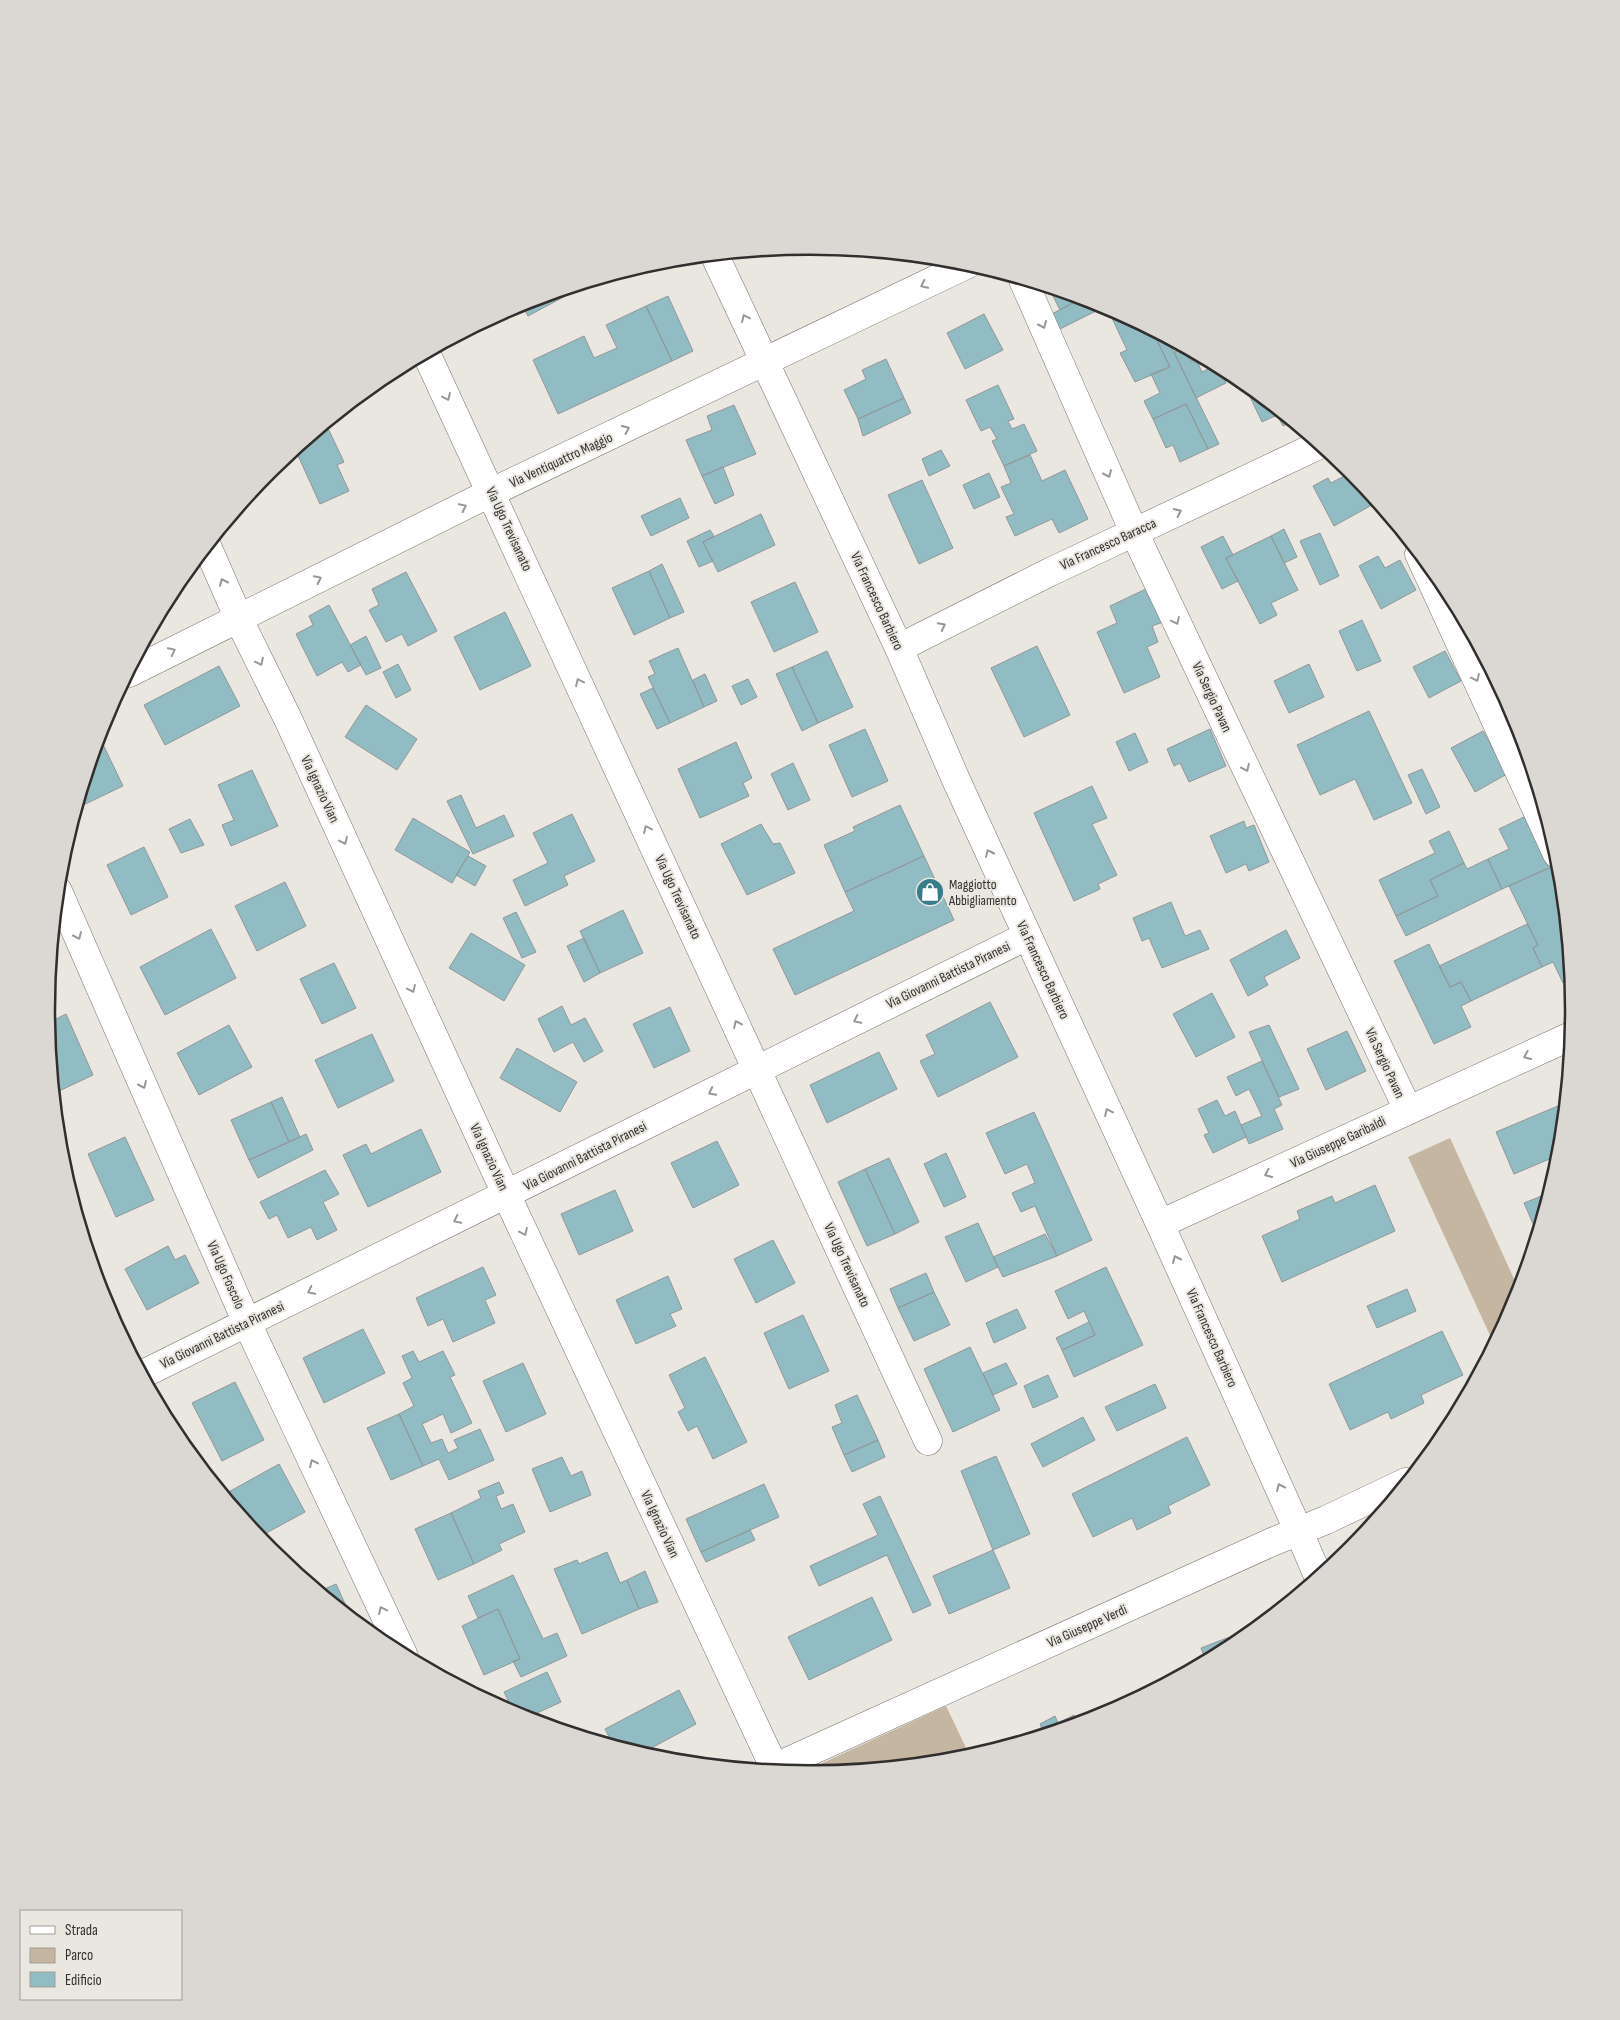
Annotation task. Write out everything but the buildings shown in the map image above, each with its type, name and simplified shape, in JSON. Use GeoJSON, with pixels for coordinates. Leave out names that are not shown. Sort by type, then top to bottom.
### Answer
{"type":"FeatureCollection","features":[{"type":"Feature","properties":{"kind":"street","name":"Via Francesco Barbiero"},"geometry":{"type":"LineString","coordinates":[[718,260],[899,648],[1027,936],[1160,1224],[1316,1571]]}},
{"type":"Feature","properties":{"kind":"street","name":"Via Ventiquattro Maggio"},"geometry":{"type":"LineString","coordinates":[[137,669],[492,492],[956,270]]}},
{"type":"Feature","properties":{"kind":"street","name":"Via Sergio Pavan"},"geometry":{"type":"LineString","coordinates":[[1026,287],[1134,532],[1408,1110]]}},
{"type":"Feature","properties":{"kind":"street","name":"Via Ugo Trevisanato"},"geometry":{"type":"LineString","coordinates":[[429,359],[492,492],[928,1441]]}},
{"type":"Feature","properties":{"kind":"street","name":"Via Francesco Baracca"},"geometry":{"type":"LineString","coordinates":[[899,648],[1134,532],[1314,447]]}},
{"type":"Feature","properties":{"kind":"street","name":"Via Ignazio Vian"},"geometry":{"type":"LineString","coordinates":[[210,551],[239,618],[288,719],[770,1763]]}},
{"type":"Feature","properties":{"kind":"street"},"geometry":{"type":"LineString","coordinates":[[1432,583],[1539,815]]}},
{"type":"Feature","properties":{"kind":"street","name":"Via Ugo Foscolo"},"geometry":{"type":"LineString","coordinates":[[63,902],[247,1323],[397,1642]]}},
{"type":"Feature","properties":{"kind":"street","name":"Via Giovanni Battista Piranesi"},"geometry":{"type":"LineString","coordinates":[[148,1371],[507,1196],[1027,936]]}},
{"type":"Feature","properties":{"kind":"street","name":"Via Giuseppe Garibaldi"},"geometry":{"type":"LineString","coordinates":[[1160,1224],[1564,1039]]}},
{"type":"Feature","properties":{"kind":"street","name":"Via Giuseppe Verdi"},"geometry":{"type":"LineString","coordinates":[[781,1764],[1395,1487]]}},
{"type":"Feature","properties":{"kind":"green space"},"geometry":{"type":"Polygon","coordinates":[[[1450,1138],[1515,1281],[1491,1336],[1408,1157],[1450,1138]]]}},
{"type":"Feature","properties":{"kind":"green space"},"geometry":{"type":"Polygon","coordinates":[[[946,1706],[966,1748],[909,1759],[819,1765],[946,1706]]]}},
{"type":"Feature","properties":{"kind":"place","name":"Maggiotto Abbigliamento"},"geometry":{"type":"Point","coordinates":[930,892]}}]}
